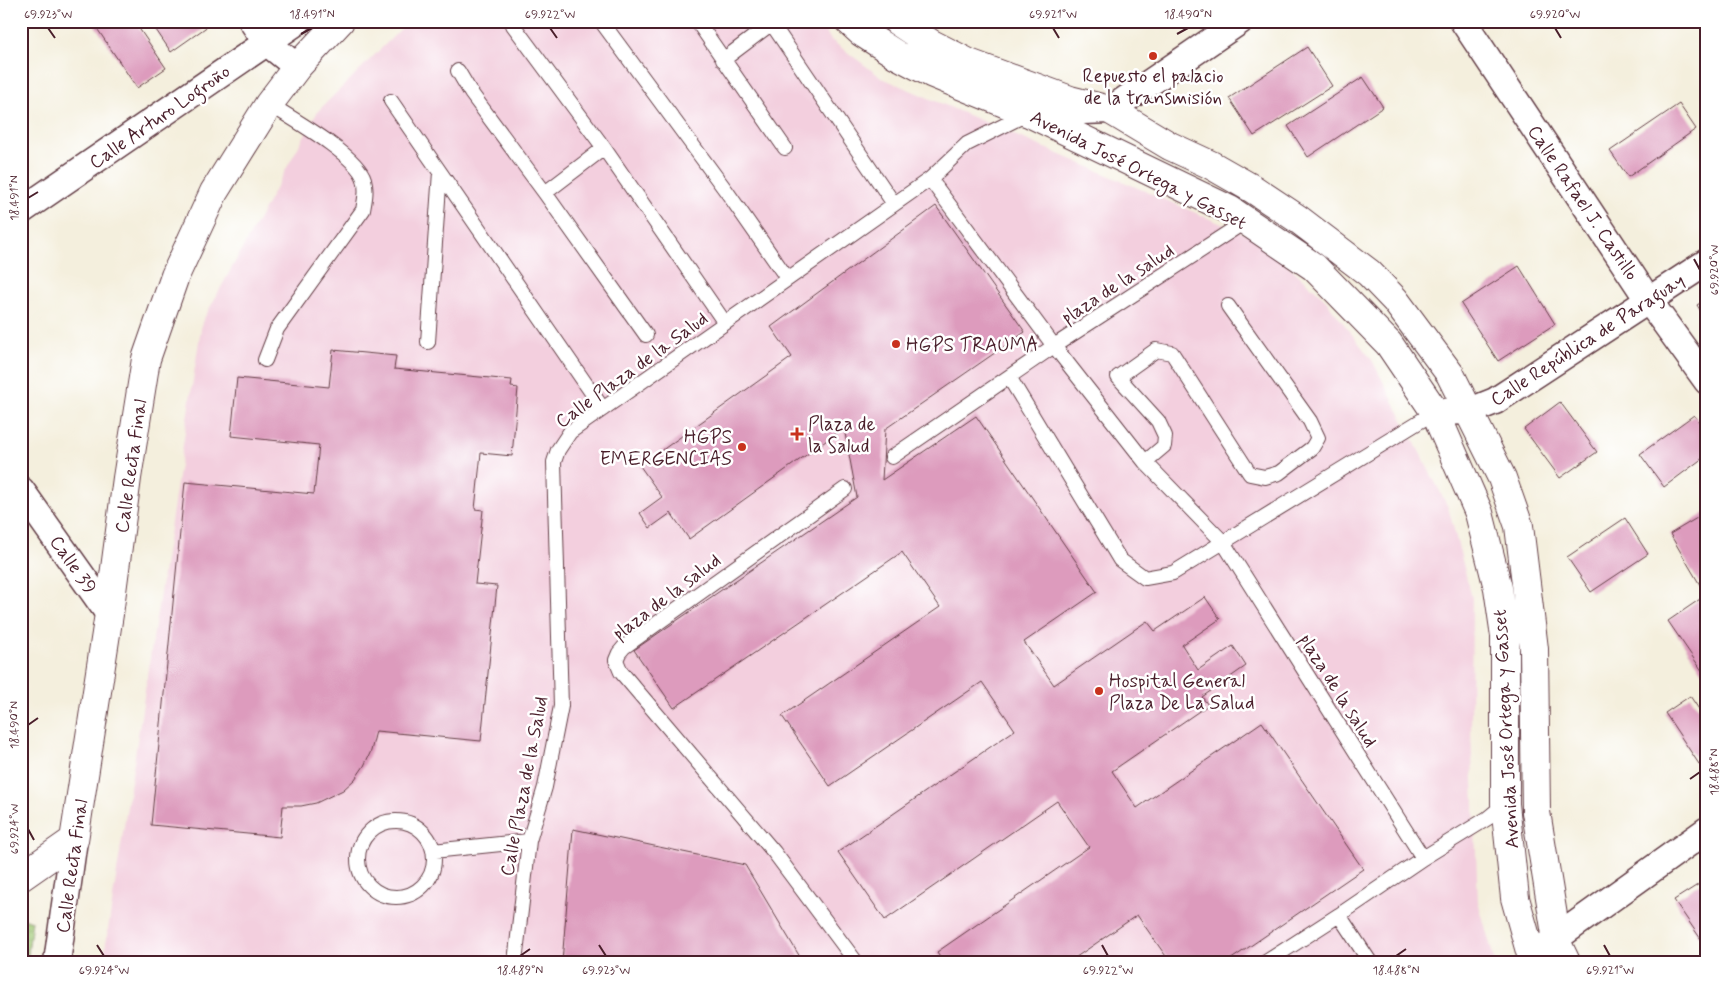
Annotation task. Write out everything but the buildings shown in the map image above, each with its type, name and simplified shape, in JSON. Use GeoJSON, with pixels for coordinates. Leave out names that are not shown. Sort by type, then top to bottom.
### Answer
{"type":"FeatureCollection","features":[{"type":"Feature","properties":{"kind":"main road","name":"Calle Recta Final"},"geometry":{"type":"LineString","coordinates":[[74,840],[146,359],[175,276],[214,192],[270,104],[297,68],[340,21]]}},
{"type":"Feature","properties":{"kind":"main road","name":"Avenida José Ortega y Gasset"},"geometry":{"type":"LineString","coordinates":[[849,21],[861,32],[896,55],[931,73],[1030,113],[1230,210],[1314,268],[1389,344],[1435,412],[1479,513],[1498,588],[1505,636],[1505,804],[1515,898],[1532,959]]}},
{"type":"Feature","properties":{"kind":"main road","name":"Avenida José Ortega y Gasset"},"geometry":{"type":"LineString","coordinates":[[897,21],[930,43],[969,63],[1070,100],[1110,110],[1170,146],[1211,165],[1253,189],[1298,219],[1369,274],[1395,300],[1450,374],[1502,478],[1519,526],[1534,649],[1536,812],[1560,950]]}},
{"type":"Feature","properties":{"kind":"main road"},"geometry":{"type":"LineString","coordinates":[[21,877],[74,840]]}},
{"type":"Feature","properties":{"kind":"street","name":"Calle Arturo Logroño"},"geometry":{"type":"LineString","coordinates":[[21,211],[259,32],[298,21]]}},
{"type":"Feature","properties":{"kind":"street"},"geometry":{"type":"LineString","coordinates":[[1030,113],[1110,110],[1240,21]]}},
{"type":"Feature","properties":{"kind":"street","name":"Calle Rafael J. Castillo"},"geometry":{"type":"LineString","coordinates":[[1463,21],[1649,301],[1707,381]]}},
{"type":"Feature","properties":{"kind":"street"},"geometry":{"type":"LineString","coordinates":[[259,32],[297,68]]}},
{"type":"Feature","properties":{"kind":"street","name":"Calle República de Paraguay"},"geometry":{"type":"LineString","coordinates":[[1435,412],[1470,412],[1495,401],[1707,262]]}},
{"type":"Feature","properties":{"kind":"street","name":"Calle 39"},"geometry":{"type":"LineString","coordinates":[[21,490],[109,614]]}},
{"type":"Feature","properties":{"kind":"street"},"geometry":{"type":"LineString","coordinates":[[1532,959],[1560,950],[1707,830]]}},
{"type":"Feature","properties":{"kind":"street","name":"Calle Recta Final"},"geometry":{"type":"LineString","coordinates":[[57,962],[74,840]]}},
{"type":"Feature","properties":{"kind":"lane"},"geometry":{"type":"LineString","coordinates":[[601,21],[727,192],[787,278]]}},
{"type":"Feature","properties":{"kind":"lane"},"geometry":{"type":"LineString","coordinates":[[697,21],[785,148]]}},
{"type":"Feature","properties":{"kind":"lane"},"geometry":{"type":"LineString","coordinates":[[723,60],[771,22],[894,204]]}},
{"type":"Feature","properties":{"kind":"lane"},"geometry":{"type":"LineString","coordinates":[[513,25],[604,148],[725,323]]}},
{"type":"Feature","properties":{"kind":"lane"},"geometry":{"type":"LineString","coordinates":[[458,71],[471,93],[646,335]]}},
{"type":"Feature","properties":{"kind":"lane"},"geometry":{"type":"LineString","coordinates":[[391,101],[603,409]]}},
{"type":"Feature","properties":{"kind":"lane"},"geometry":{"type":"LineString","coordinates":[[265,360],[277,329],[363,210],[366,194],[363,177],[350,160],[329,142],[270,104]]}},
{"type":"Feature","properties":{"kind":"lane","name":"Calle Plaza de la Salud"},"geometry":{"type":"LineString","coordinates":[[515,962],[528,841],[545,787],[561,706],[554,462],[558,450],[570,432],[930,179],[967,144],[1030,113]]}},
{"type":"Feature","properties":{"kind":"lane"},"geometry":{"type":"LineString","coordinates":[[545,193],[604,148]]}},
{"type":"Feature","properties":{"kind":"lane"},"geometry":{"type":"LineString","coordinates":[[428,342],[440,172]]}},
{"type":"Feature","properties":{"kind":"lane","name":"plaza de la salud"},"geometry":{"type":"LineString","coordinates":[[930,179],[1054,346],[1146,462],[1223,542],[1423,858]]}},
{"type":"Feature","properties":{"kind":"lane","name":"plaza de la salud"},"geometry":{"type":"LineString","coordinates":[[892,457],[1054,346],[1246,221]]}},
{"type":"Feature","properties":{"kind":"lane"},"geometry":{"type":"LineString","coordinates":[[1146,462],[1164,446],[1165,436],[1158,421],[1118,377],[1156,350],[1172,353],[1250,474],[1265,477],[1279,474],[1312,448],[1318,438],[1310,421],[1228,306]]}},
{"type":"Feature","properties":{"kind":"lane"},"geometry":{"type":"LineString","coordinates":[[1009,377],[1120,560],[1145,578],[1173,573],[1435,412]]}},
{"type":"Feature","properties":{"kind":"lane","name":"plaza de la salud"},"geometry":{"type":"LineString","coordinates":[[845,489],[624,647],[616,660],[621,672],[774,852],[856,962]]}},
{"type":"Feature","properties":{"kind":"lane"},"geometry":{"type":"LineString","coordinates":[[1266,962],[1423,858],[1488,818],[1505,804]]}},
{"type":"Feature","properties":{"kind":"lane"},"geometry":{"type":"LineString","coordinates":[[400,820],[412,824],[429,839],[433,850],[434,863],[424,884],[414,892],[403,896],[391,897],[370,887],[362,878],[358,866],[357,855],[360,843],[367,833],[377,825],[388,821],[400,820]]}},
{"type":"Feature","properties":{"kind":"lane"},"geometry":{"type":"LineString","coordinates":[[433,850],[528,841]]}},
{"type":"Feature","properties":{"kind":"lane"},"geometry":{"type":"LineString","coordinates":[[1339,915],[1370,962]]}},
{"type":"Feature","properties":{"kind":"shaded area","name":"Plaza de la Salud"},"geometry":{"type":"Polygon","coordinates":[[[409,21],[818,21],[831,40],[882,78],[1261,241],[1323,297],[1372,360],[1448,507],[1472,598],[1471,731],[1478,901],[1495,962],[103,962],[202,322],[318,111],[409,21]]]}},
{"type":"Feature","properties":{"kind":"green space"},"geometry":{"type":"Polygon","coordinates":[[[21,917],[32,921],[27,962],[21,962],[21,917]]]}},
{"type":"Feature","properties":{"kind":"place","name":"Repuesto el palacio de la transmisión"},"geometry":{"type":"Point","coordinates":[1153,56]}},
{"type":"Feature","properties":{"kind":"place","name":"HGPS TRAUMA"},"geometry":{"type":"Point","coordinates":[896,344]}},
{"type":"Feature","properties":{"kind":"place","name":"Plaza de la Salud"},"geometry":{"type":"Point","coordinates":[797,434]}},
{"type":"Feature","properties":{"kind":"place","name":"HGPS EMERGENCIAS"},"geometry":{"type":"Point","coordinates":[742,447]}},
{"type":"Feature","properties":{"kind":"place","name":"Hospital General Plaza De La Salud"},"geometry":{"type":"Point","coordinates":[1099,691]}}]}
